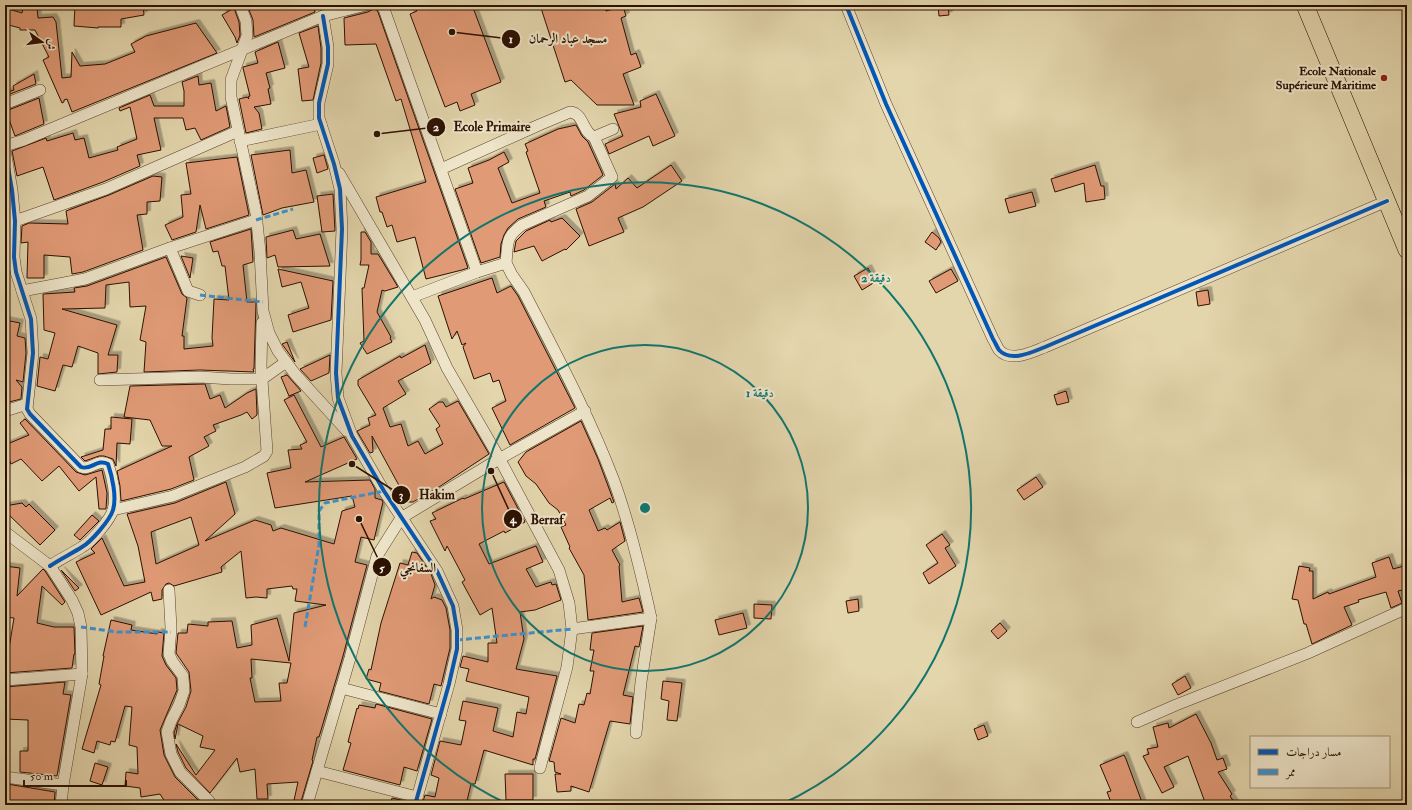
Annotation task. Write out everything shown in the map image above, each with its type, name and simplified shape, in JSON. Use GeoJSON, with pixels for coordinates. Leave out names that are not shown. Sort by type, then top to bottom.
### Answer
{"type":"FeatureCollection","features":[{"type":"Feature","properties":{"kind":"main road"},"geometry":{"type":"LineString","coordinates":[[1305,5],[1407,250]]}},
{"type":"Feature","properties":{"kind":"street"},"geometry":{"type":"LineString","coordinates":[[240,5],[246,22],[246,36],[231,80],[231,97],[256,220],[260,252],[263,311],[269,334],[278,351],[352,436]]}},
{"type":"Feature","properties":{"kind":"street"},"geometry":{"type":"LineString","coordinates":[[5,146],[24,140],[323,16],[366,5]]}},
{"type":"Feature","properties":{"kind":"street"},"geometry":{"type":"LineString","coordinates":[[380,5],[384,9],[477,272]]}},
{"type":"Feature","properties":{"kind":"street"},"geometry":{"type":"LineString","coordinates":[[846,5],[886,104],[992,339],[1000,351],[1009,356],[1016,357],[1045,348],[1387,201]]}},
{"type":"Feature","properties":{"kind":"street"},"geometry":{"type":"LineString","coordinates":[[317,771],[416,801],[441,714],[457,649],[457,630],[453,606],[437,571],[384,491],[352,436],[338,398],[336,373],[342,229],[340,189],[334,164],[319,118],[319,103],[328,64],[328,47],[323,16]]}},
{"type":"Feature","properties":{"kind":"street"},"geometry":{"type":"LineString","coordinates":[[229,54],[236,65]]}},
{"type":"Feature","properties":{"kind":"street"},"geometry":{"type":"LineString","coordinates":[[5,104],[40,90]]}},
{"type":"Feature","properties":{"kind":"street"},"geometry":{"type":"LineString","coordinates":[[441,169],[570,112],[579,116],[588,133],[594,137],[612,177],[588,196],[522,225],[513,231],[508,240],[506,263],[512,275],[524,292],[585,411],[614,481],[629,527],[651,618],[641,682],[636,733]]}},
{"type":"Feature","properties":{"kind":"street"},"geometry":{"type":"LineString","coordinates":[[14,221],[106,189],[239,136],[321,124]]}},
{"type":"Feature","properties":{"kind":"street"},"geometry":{"type":"LineString","coordinates":[[594,137],[614,129]]}},
{"type":"Feature","properties":{"kind":"street"},"geometry":{"type":"LineString","coordinates":[[5,150],[12,190],[14,221],[10,257],[31,319],[33,353],[27,409],[30,414],[81,467],[87,468],[99,462],[108,464],[114,493],[113,510],[105,524],[93,538],[82,547],[50,566]]}},
{"type":"Feature","properties":{"kind":"street"},"geometry":{"type":"LineString","coordinates":[[334,164],[426,320],[447,368],[500,459],[559,570],[569,602],[572,629],[567,667],[540,768]]}},
{"type":"Feature","properties":{"kind":"street"},"geometry":{"type":"LineString","coordinates":[[22,291],[85,279],[170,248],[256,220]]}},
{"type":"Feature","properties":{"kind":"street"},"geometry":{"type":"LineString","coordinates":[[170,248],[188,290],[200,295]]}},
{"type":"Feature","properties":{"kind":"street"},"geometry":{"type":"LineString","coordinates":[[412,297],[477,272],[506,263]]}},
{"type":"Feature","properties":{"kind":"street"},"geometry":{"type":"LineString","coordinates":[[113,510],[173,496],[245,467],[264,456],[267,451],[261,366],[263,302]]}},
{"type":"Feature","properties":{"kind":"street"},"geometry":{"type":"LineString","coordinates":[[100,380],[200,378],[262,379],[286,362]]}},
{"type":"Feature","properties":{"kind":"street"},"geometry":{"type":"LineString","coordinates":[[5,412],[27,404]]}},
{"type":"Feature","properties":{"kind":"street"},"geometry":{"type":"LineString","coordinates":[[307,805],[377,556],[401,518],[500,459],[585,411]]}},
{"type":"Feature","properties":{"kind":"street"},"geometry":{"type":"LineString","coordinates":[[5,532],[50,566],[72,600],[78,613],[81,627],[82,674],[62,785],[61,805]]}},
{"type":"Feature","properties":{"kind":"street"},"geometry":{"type":"LineString","coordinates":[[169,590],[171,628],[170,654],[172,661],[183,676],[184,691],[167,732],[171,754],[180,772],[209,801],[210,805]]}},
{"type":"Feature","properties":{"kind":"street"},"geometry":{"type":"LineString","coordinates":[[1137,722],[1308,653],[1407,608]]}},
{"type":"Feature","properties":{"kind":"street"},"geometry":{"type":"LineString","coordinates":[[572,629],[651,618]]}},
{"type":"Feature","properties":{"kind":"street"},"geometry":{"type":"LineString","coordinates":[[5,680],[82,674]]}},
{"type":"Feature","properties":{"kind":"street"},"geometry":{"type":"LineString","coordinates":[[341,688],[441,714]]}},
{"type":"Feature","properties":{"kind":"street"},"geometry":{"type":"LineString","coordinates":[[5,777],[62,785]]}},
{"type":"Feature","properties":{"kind":"building"},"geometry":{"type":"Polygon","coordinates":[[[75,5],[122,5],[122,7],[143,5],[144,15],[121,19],[121,27],[98,28],[74,26],[75,5]]]}},
{"type":"Feature","properties":{"kind":"building"},"geometry":{"type":"Polygon","coordinates":[[[247,5],[313,5],[315,12],[254,37],[253,20],[247,5]]]}},
{"type":"Feature","properties":{"kind":"building"},"geometry":{"type":"Polygon","coordinates":[[[415,5],[472,5],[501,82],[471,94],[475,105],[460,111],[457,102],[445,107],[410,14],[417,11],[415,5]]]}},
{"type":"Feature","properties":{"kind":"building"},"geometry":{"type":"Polygon","coordinates":[[[540,5],[604,5],[606,11],[623,6],[626,16],[621,18],[631,55],[636,53],[641,67],[623,74],[634,105],[597,105],[571,80],[565,82],[540,5]]]}},
{"type":"Feature","properties":{"kind":"building"},"geometry":{"type":"Polygon","coordinates":[[[938,5],[948,5],[949,15],[939,16],[938,5]]]}},
{"type":"Feature","properties":{"kind":"building"},"geometry":{"type":"Polygon","coordinates":[[[5,8],[22,13],[23,8],[37,8],[38,18],[53,17],[56,22],[62,78],[71,77],[72,52],[80,66],[105,64],[135,52],[131,44],[146,36],[196,23],[217,53],[72,112],[67,99],[62,103],[43,60],[49,57],[35,30],[20,30],[20,28],[5,24],[5,8]]]}},
{"type":"Feature","properties":{"kind":"building"},"geometry":{"type":"Polygon","coordinates":[[[234,8],[239,22],[240,35],[237,43],[222,15],[234,8]]]}},
{"type":"Feature","properties":{"kind":"building"},"geometry":{"type":"Polygon","coordinates":[[[375,8],[378,12],[468,268],[426,279],[415,237],[397,242],[392,225],[387,227],[382,212],[380,212],[376,197],[426,182],[401,99],[396,101],[376,44],[345,45],[344,18],[368,12],[375,8]]]}},
{"type":"Feature","properties":{"kind":"building"},"geometry":{"type":"Polygon","coordinates":[[[318,26],[321,48],[321,63],[313,100],[302,101],[298,69],[309,67],[299,33],[318,26]]]}},
{"type":"Feature","properties":{"kind":"building"},"geometry":{"type":"Polygon","coordinates":[[[278,42],[285,68],[266,73],[270,88],[268,89],[271,104],[254,107],[259,113],[262,129],[246,133],[239,99],[247,97],[249,99],[248,97],[250,96],[243,67],[258,63],[255,52],[278,42]]]}},
{"type":"Feature","properties":{"kind":"building"},"geometry":{"type":"Polygon","coordinates":[[[34,74],[36,84],[5,96],[5,93],[14,90],[13,86],[34,74]]]}},
{"type":"Feature","properties":{"kind":"building"},"geometry":{"type":"Polygon","coordinates":[[[198,76],[199,85],[211,83],[216,111],[226,106],[230,127],[201,140],[195,128],[186,130],[183,118],[154,118],[161,150],[137,155],[140,166],[103,182],[54,200],[43,167],[17,176],[12,151],[46,138],[47,141],[73,133],[75,140],[84,138],[89,158],[118,150],[117,147],[137,139],[130,107],[120,111],[119,108],[150,95],[154,106],[184,106],[184,91],[182,82],[198,76]]]}},
{"type":"Feature","properties":{"kind":"building"},"geometry":{"type":"Polygon","coordinates":[[[656,94],[675,136],[653,146],[649,136],[609,154],[605,144],[623,136],[614,114],[641,107],[640,101],[656,94]]]}},
{"type":"Feature","properties":{"kind":"building"},"geometry":{"type":"Polygon","coordinates":[[[39,98],[44,124],[15,136],[6,111],[39,98]]]}},
{"type":"Feature","properties":{"kind":"building"},"geometry":{"type":"Polygon","coordinates":[[[576,125],[582,136],[588,142],[603,175],[584,190],[571,196],[570,192],[544,201],[546,207],[518,219],[508,228],[504,235],[501,244],[500,257],[481,263],[455,189],[473,183],[468,168],[489,160],[504,152],[509,162],[498,168],[512,203],[540,193],[526,152],[528,151],[525,144],[558,129],[576,125]]]}},
{"type":"Feature","properties":{"kind":"building"},"geometry":{"type":"Polygon","coordinates":[[[290,150],[292,173],[306,170],[314,202],[282,208],[263,215],[251,155],[290,150]]]}},
{"type":"Feature","properties":{"kind":"building"},"geometry":{"type":"Polygon","coordinates":[[[324,155],[328,169],[317,173],[313,158],[324,155]]]}},
{"type":"Feature","properties":{"kind":"building"},"geometry":{"type":"Polygon","coordinates":[[[237,157],[249,215],[206,229],[200,205],[196,232],[172,240],[165,225],[183,217],[181,195],[191,194],[186,163],[237,157]]]}},
{"type":"Feature","properties":{"kind":"building"},"geometry":{"type":"Polygon","coordinates":[[[671,165],[682,181],[643,207],[618,218],[624,232],[589,246],[576,209],[592,202],[615,184],[616,189],[628,178],[637,188],[671,165]]]}},
{"type":"Feature","properties":{"kind":"building"},"geometry":{"type":"Polygon","coordinates":[[[1095,165],[1101,186],[1104,186],[1105,199],[1086,202],[1084,183],[1055,192],[1051,179],[1095,165]]]}},
{"type":"Feature","properties":{"kind":"building"},"geometry":{"type":"Polygon","coordinates":[[[153,176],[162,177],[160,201],[147,202],[147,214],[137,215],[143,250],[83,272],[72,274],[70,257],[44,255],[44,278],[27,278],[28,242],[21,243],[22,226],[29,223],[68,224],[66,211],[109,195],[153,176]]]}},
{"type":"Feature","properties":{"kind":"building"},"geometry":{"type":"Polygon","coordinates":[[[1032,192],[1036,206],[1009,213],[1005,199],[1032,192]]]}},
{"type":"Feature","properties":{"kind":"building"},"geometry":{"type":"Polygon","coordinates":[[[333,194],[335,231],[322,232],[317,196],[333,194]]]}},
{"type":"Feature","properties":{"kind":"building"},"geometry":{"type":"Polygon","coordinates":[[[562,218],[580,236],[566,250],[565,249],[542,261],[534,246],[514,252],[516,241],[526,231],[550,220],[551,222],[562,218]]]}},
{"type":"Feature","properties":{"kind":"building"},"geometry":{"type":"Polygon","coordinates":[[[5,223],[8,223],[7,246],[5,247],[5,223]]]}},
{"type":"Feature","properties":{"kind":"building"},"geometry":{"type":"Polygon","coordinates":[[[251,229],[253,262],[243,265],[247,302],[256,302],[254,372],[200,370],[144,372],[146,342],[140,340],[146,306],[130,307],[129,282],[106,285],[105,308],[62,309],[117,325],[108,355],[118,355],[117,372],[98,374],[98,353],[78,346],[72,367],[63,365],[55,391],[37,386],[40,357],[48,359],[55,333],[44,330],[43,294],[75,292],[74,288],[87,286],[166,257],[182,294],[187,298],[182,336],[184,336],[184,349],[213,346],[214,299],[229,300],[225,266],[222,266],[218,251],[213,252],[210,242],[251,229]]]}},
{"type":"Feature","properties":{"kind":"building"},"geometry":{"type":"Polygon","coordinates":[[[293,230],[296,239],[320,234],[330,266],[278,267],[275,255],[267,258],[266,237],[293,230]]]}},
{"type":"Feature","properties":{"kind":"building"},"geometry":{"type":"Polygon","coordinates":[[[361,232],[365,232],[371,242],[371,254],[378,254],[398,287],[385,291],[382,290],[377,312],[391,337],[392,342],[367,354],[360,343],[364,341],[362,288],[364,288],[369,265],[360,265],[361,232]]]}},
{"type":"Feature","properties":{"kind":"building"},"geometry":{"type":"Polygon","coordinates":[[[932,232],[941,242],[936,250],[925,242],[932,232]]]}},
{"type":"Feature","properties":{"kind":"building"},"geometry":{"type":"Polygon","coordinates":[[[181,256],[193,258],[190,278],[181,256]]]}},
{"type":"Feature","properties":{"kind":"building"},"geometry":{"type":"Polygon","coordinates":[[[868,268],[875,282],[862,290],[854,276],[868,268]]]}},
{"type":"Feature","properties":{"kind":"building"},"geometry":{"type":"Polygon","coordinates":[[[278,269],[333,281],[331,320],[293,332],[288,315],[309,308],[301,282],[282,287],[278,269]]]}},
{"type":"Feature","properties":{"kind":"building"},"geometry":{"type":"Polygon","coordinates":[[[951,269],[958,281],[936,293],[929,281],[951,269]]]}},
{"type":"Feature","properties":{"kind":"building"},"geometry":{"type":"Polygon","coordinates":[[[492,278],[497,293],[511,286],[518,296],[575,408],[510,445],[492,408],[506,401],[499,380],[493,382],[490,373],[474,379],[463,347],[466,343],[462,345],[457,331],[452,339],[438,296],[492,278]]]}},
{"type":"Feature","properties":{"kind":"building"},"geometry":{"type":"Polygon","coordinates":[[[1208,290],[1210,304],[1198,306],[1196,292],[1208,290]]]}},
{"type":"Feature","properties":{"kind":"building"},"geometry":{"type":"Polygon","coordinates":[[[5,320],[20,323],[17,336],[25,338],[26,353],[23,382],[16,380],[22,387],[21,399],[9,402],[6,402],[9,390],[5,389],[5,320]]]}},
{"type":"Feature","properties":{"kind":"building"},"geometry":{"type":"Polygon","coordinates":[[[287,342],[295,362],[282,344],[287,342]]]}},
{"type":"Feature","properties":{"kind":"building"},"geometry":{"type":"Polygon","coordinates":[[[425,345],[431,363],[398,381],[406,394],[383,408],[390,427],[401,424],[408,446],[418,441],[425,454],[443,444],[436,429],[440,426],[429,409],[439,402],[443,402],[446,407],[458,401],[489,454],[439,487],[413,502],[408,502],[372,436],[373,452],[370,453],[357,431],[370,425],[368,418],[376,415],[358,385],[358,380],[400,356],[401,358],[425,345]]]}},
{"type":"Feature","properties":{"kind":"building"},"geometry":{"type":"Polygon","coordinates":[[[330,355],[329,373],[311,381],[300,369],[330,355]]]}},
{"type":"Feature","properties":{"kind":"building"},"geometry":{"type":"Polygon","coordinates":[[[287,375],[301,391],[289,396],[281,377],[287,375]]]}},
{"type":"Feature","properties":{"kind":"building"},"geometry":{"type":"Polygon","coordinates":[[[205,384],[210,399],[220,395],[225,408],[247,393],[256,389],[257,415],[252,419],[247,412],[213,425],[216,431],[204,437],[209,446],[189,457],[194,480],[171,489],[121,501],[117,471],[172,446],[162,446],[150,420],[124,417],[130,386],[205,384]]]}},
{"type":"Feature","properties":{"kind":"building"},"geometry":{"type":"Polygon","coordinates":[[[1066,391],[1069,402],[1057,405],[1054,395],[1066,391]]]}},
{"type":"Feature","properties":{"kind":"building"},"geometry":{"type":"Polygon","coordinates":[[[294,395],[321,447],[344,437],[357,459],[305,482],[370,480],[375,489],[375,498],[382,500],[383,502],[374,540],[361,537],[355,562],[367,565],[343,656],[319,737],[317,737],[313,761],[300,805],[293,805],[298,782],[267,784],[268,799],[257,799],[255,769],[240,772],[237,758],[210,793],[186,768],[178,752],[176,744],[196,775],[215,750],[200,747],[203,736],[178,724],[175,739],[174,733],[177,724],[186,707],[191,691],[189,672],[176,653],[178,633],[187,633],[188,624],[208,626],[208,622],[232,621],[237,648],[252,645],[251,625],[277,618],[289,661],[294,613],[326,605],[295,601],[297,589],[293,589],[292,586],[267,589],[267,598],[246,598],[241,551],[221,567],[222,572],[174,586],[169,583],[166,584],[162,590],[162,599],[153,601],[151,592],[101,615],[76,562],[95,553],[91,549],[102,538],[124,586],[145,582],[138,546],[127,514],[175,503],[226,482],[235,514],[205,541],[255,520],[271,525],[273,531],[281,528],[334,544],[342,511],[355,507],[352,496],[275,508],[267,473],[291,468],[288,450],[302,449],[300,445],[307,442],[284,400],[294,395]],[[191,517],[151,532],[156,564],[199,545],[191,517]],[[251,659],[252,678],[250,678],[255,702],[281,701],[279,683],[287,683],[291,663],[251,659]]]}},
{"type":"Feature","properties":{"kind":"building"},"geometry":{"type":"Polygon","coordinates":[[[111,417],[132,419],[130,444],[117,443],[116,466],[113,459],[104,456],[99,456],[85,461],[81,457],[103,450],[105,429],[111,429],[111,417]]]}},
{"type":"Feature","properties":{"kind":"building"},"geometry":{"type":"Polygon","coordinates":[[[25,419],[76,472],[85,475],[102,470],[107,493],[106,509],[99,509],[96,477],[79,491],[59,466],[42,481],[21,459],[11,464],[5,449],[5,445],[29,435],[20,423],[25,419]]]}},
{"type":"Feature","properties":{"kind":"building"},"geometry":{"type":"Polygon","coordinates":[[[581,421],[598,459],[614,502],[612,503],[610,498],[589,510],[598,531],[605,528],[607,530],[620,522],[625,541],[612,550],[620,565],[622,602],[639,598],[643,612],[588,620],[584,575],[569,548],[570,547],[561,527],[566,525],[558,510],[549,503],[536,484],[526,476],[518,462],[526,452],[581,421]]]}},
{"type":"Feature","properties":{"kind":"building"},"geometry":{"type":"Polygon","coordinates":[[[1036,477],[1043,487],[1024,500],[1017,490],[1036,477]]]}},
{"type":"Feature","properties":{"kind":"building"},"geometry":{"type":"Polygon","coordinates":[[[504,482],[525,522],[505,533],[504,531],[479,544],[489,564],[536,546],[543,562],[526,569],[536,587],[551,582],[552,585],[556,584],[561,600],[535,610],[520,612],[524,639],[516,669],[557,676],[535,759],[533,759],[533,765],[484,750],[475,784],[471,784],[466,805],[422,805],[425,795],[435,797],[439,778],[431,775],[440,741],[461,745],[466,721],[459,720],[463,701],[498,708],[493,731],[513,737],[517,712],[526,714],[529,697],[466,681],[469,669],[460,667],[463,656],[488,662],[488,643],[497,643],[492,608],[480,615],[462,582],[465,580],[447,546],[445,551],[430,521],[436,519],[432,513],[463,498],[464,499],[504,482]]]}},
{"type":"Feature","properties":{"kind":"building"},"geometry":{"type":"Polygon","coordinates":[[[22,503],[26,507],[29,504],[55,530],[40,545],[5,511],[5,506],[22,503]]]}},
{"type":"Feature","properties":{"kind":"building"},"geometry":{"type":"Polygon","coordinates":[[[92,515],[99,521],[80,540],[74,535],[92,515]]]}},
{"type":"Feature","properties":{"kind":"building"},"geometry":{"type":"Polygon","coordinates":[[[942,534],[950,545],[945,548],[956,566],[929,584],[923,573],[938,563],[926,545],[942,534]]]}},
{"type":"Feature","properties":{"kind":"building"},"geometry":{"type":"Polygon","coordinates":[[[412,552],[417,553],[431,574],[435,585],[431,599],[434,597],[442,600],[446,608],[450,630],[450,648],[441,686],[434,684],[429,704],[379,691],[381,683],[366,679],[369,669],[371,670],[381,623],[400,563],[408,565],[412,552]]]}},
{"type":"Feature","properties":{"kind":"building"},"geometry":{"type":"Polygon","coordinates":[[[1389,557],[1393,569],[1404,566],[1407,576],[1407,589],[1398,591],[1402,603],[1391,608],[1386,592],[1358,600],[1359,602],[1344,607],[1352,625],[1312,644],[1306,624],[1304,624],[1298,600],[1292,599],[1299,566],[1310,568],[1309,571],[1313,571],[1313,599],[1328,592],[1329,594],[1376,577],[1372,563],[1389,557]]]}},
{"type":"Feature","properties":{"kind":"building"},"geometry":{"type":"Polygon","coordinates":[[[5,566],[20,568],[17,596],[43,569],[45,571],[65,602],[62,605],[42,586],[37,623],[54,627],[74,627],[75,654],[72,668],[5,673],[14,618],[5,617],[5,566]]]}},
{"type":"Feature","properties":{"kind":"building"},"geometry":{"type":"Polygon","coordinates":[[[61,570],[79,588],[75,591],[61,570]]]}},
{"type":"Feature","properties":{"kind":"building"},"geometry":{"type":"Polygon","coordinates":[[[858,599],[859,611],[848,613],[846,601],[858,599]]]}},
{"type":"Feature","properties":{"kind":"building"},"geometry":{"type":"Polygon","coordinates":[[[754,604],[772,605],[771,619],[754,618],[754,604]]]}},
{"type":"Feature","properties":{"kind":"building"},"geometry":{"type":"Polygon","coordinates":[[[743,613],[747,628],[719,635],[715,620],[743,613]]]}},
{"type":"Feature","properties":{"kind":"building"},"geometry":{"type":"Polygon","coordinates":[[[111,620],[132,625],[131,630],[157,634],[158,632],[164,633],[162,656],[166,665],[176,678],[177,690],[160,730],[164,755],[175,777],[203,805],[167,805],[160,794],[141,797],[140,788],[125,786],[126,772],[138,774],[137,747],[129,745],[132,707],[125,706],[115,742],[111,741],[110,745],[97,741],[94,753],[82,749],[101,685],[99,684],[103,656],[111,620]]]}},
{"type":"Feature","properties":{"kind":"building"},"geometry":{"type":"Polygon","coordinates":[[[1000,623],[1007,631],[998,639],[991,631],[1000,623]]]}},
{"type":"Feature","properties":{"kind":"building"},"geometry":{"type":"Polygon","coordinates":[[[643,626],[639,647],[635,646],[623,695],[633,697],[630,724],[610,721],[589,792],[571,786],[571,791],[557,792],[555,774],[561,774],[555,772],[554,762],[549,761],[561,718],[575,723],[579,704],[584,705],[587,693],[590,694],[594,671],[590,671],[594,650],[590,650],[592,633],[643,626]]]}},
{"type":"Feature","properties":{"kind":"building"},"geometry":{"type":"Polygon","coordinates":[[[1185,676],[1191,688],[1178,695],[1172,684],[1185,676]]]}},
{"type":"Feature","properties":{"kind":"building"},"geometry":{"type":"Polygon","coordinates":[[[663,681],[682,683],[677,721],[667,720],[669,701],[661,699],[663,681]]]}},
{"type":"Feature","properties":{"kind":"building"},"geometry":{"type":"Polygon","coordinates":[[[65,682],[63,694],[71,695],[57,776],[20,772],[20,751],[28,751],[28,720],[5,719],[5,687],[65,682]]]}},
{"type":"Feature","properties":{"kind":"building"},"geometry":{"type":"Polygon","coordinates":[[[376,704],[432,719],[417,771],[404,767],[400,785],[343,770],[351,743],[348,742],[357,708],[358,709],[359,705],[375,708],[376,704]]]}},
{"type":"Feature","properties":{"kind":"building"},"geometry":{"type":"Polygon","coordinates":[[[1196,714],[1211,743],[1217,760],[1223,758],[1227,769],[1218,772],[1232,794],[1230,796],[1236,805],[1206,805],[1188,756],[1164,767],[1174,787],[1162,793],[1143,756],[1149,754],[1147,749],[1158,747],[1153,727],[1168,723],[1169,728],[1196,714]]]}},
{"type":"Feature","properties":{"kind":"building"},"geometry":{"type":"Polygon","coordinates":[[[984,725],[988,736],[978,740],[974,729],[984,725]]]}},
{"type":"Feature","properties":{"kind":"building"},"geometry":{"type":"Polygon","coordinates":[[[1124,755],[1143,805],[1112,805],[1107,792],[1111,791],[1100,765],[1124,755]]]}},
{"type":"Feature","properties":{"kind":"building"},"geometry":{"type":"Polygon","coordinates":[[[95,763],[108,767],[102,785],[90,781],[95,763]]]}},
{"type":"Feature","properties":{"kind":"building"},"geometry":{"type":"Polygon","coordinates":[[[505,774],[533,774],[533,800],[506,800],[505,774]]]}},
{"type":"Feature","properties":{"kind":"building"},"geometry":{"type":"Polygon","coordinates":[[[7,784],[55,792],[54,805],[8,805],[9,803],[5,803],[7,784]]]}},
{"type":"Feature","properties":{"kind":"building"},"geometry":{"type":"Polygon","coordinates":[[[392,798],[409,802],[408,805],[390,805],[392,798]]]}},
{"type":"Feature","properties":{"kind":"marked path"},"geometry":{"type":"LineString","coordinates":[[256,220],[293,209]]}},
{"type":"Feature","properties":{"kind":"marked path"},"geometry":{"type":"LineString","coordinates":[[200,295],[263,302]]}},
{"type":"Feature","properties":{"kind":"marked path"},"geometry":{"type":"LineString","coordinates":[[305,627],[319,545],[319,511],[325,503],[384,491]]}},
{"type":"Feature","properties":{"kind":"marked path"},"geometry":{"type":"LineString","coordinates":[[81,627],[117,632],[171,632]]}},
{"type":"Feature","properties":{"kind":"marked path"},"geometry":{"type":"LineString","coordinates":[[457,640],[572,629]]}},
{"type":"Feature","properties":{"kind":"cycle path"},"geometry":{"type":"LineString","coordinates":[[846,5],[886,104],[993,339],[999,350],[1009,356],[1022,355],[1034,351],[1387,201]]}},
{"type":"Feature","properties":{"kind":"cycle path"},"geometry":{"type":"LineString","coordinates":[[323,16],[328,47],[328,64],[319,103],[319,118],[334,164],[340,189],[342,229],[336,373],[338,398],[352,436],[384,491],[437,571],[453,606],[457,630],[457,649],[449,684],[415,805]]}},
{"type":"Feature","properties":{"kind":"cycle path"},"geometry":{"type":"LineString","coordinates":[[5,150],[12,190],[15,221],[14,257],[16,272],[31,319],[33,353],[27,409],[30,414],[81,467],[85,468],[101,462],[108,464],[114,493],[113,510],[100,530],[90,541],[78,550],[50,566]]}},
{"type":"Feature","properties":{"kind":"place","name":"مسجد عباد الرحمان"},"geometry":{"type":"Point","coordinates":[452,32]}},
{"type":"Feature","properties":{"kind":"place","name":"Ecole Nationale Supérieure Maritime"},"geometry":{"type":"Point","coordinates":[1384,78]}},
{"type":"Feature","properties":{"kind":"place","name":"Ecole Primaire"},"geometry":{"type":"Point","coordinates":[377,134]}},
{"type":"Feature","properties":{"kind":"place","name":"Hakim"},"geometry":{"type":"Point","coordinates":[352,464]}},
{"type":"Feature","properties":{"kind":"place","name":"Berraf"},"geometry":{"type":"Point","coordinates":[491,471]}},
{"type":"Feature","properties":{"kind":"place","name":"السفانجي"},"geometry":{"type":"Point","coordinates":[359,519]}}]}
